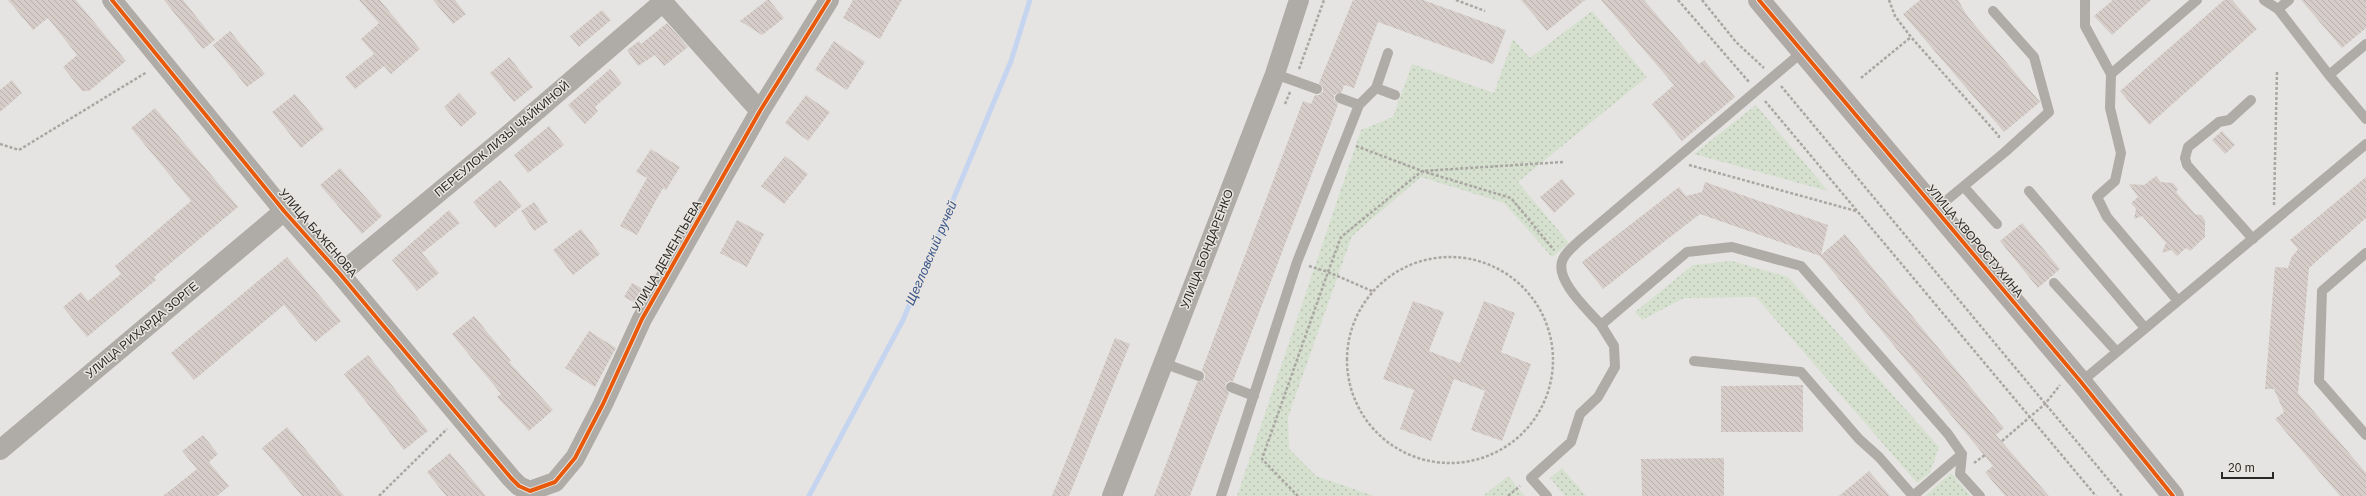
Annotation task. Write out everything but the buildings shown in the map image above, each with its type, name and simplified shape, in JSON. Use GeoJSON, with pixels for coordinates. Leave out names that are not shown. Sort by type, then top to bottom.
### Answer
{"type":"FeatureCollection","features":[{"type":"Feature","properties":{"kind":"street","name":"УЛИЦА БАЖЕНОВА"},"geometry":{"type":"LineString","coordinates":[[112,0],[284,211],[340,274],[510,478]]}},
{"type":"Feature","properties":{"kind":"street","name":"УЛИЦА ДЕМЕНТЬЕВА"},"geometry":{"type":"LineString","coordinates":[[510,478],[518,486],[530,491],[555,482],[575,458],[603,404],[642,319],[760,111],[829,0]]}},
{"type":"Feature","properties":{"kind":"street","name":"УЛИЦА БОНДАРЕНКО"},"geometry":{"type":"LineString","coordinates":[[1112,496],[1275,74],[1299,0]]}},
{"type":"Feature","properties":{"kind":"street","name":"УЛИЦА ХВОРОСТУХИНА"},"geometry":{"type":"LineString","coordinates":[[1759,0],[1802,53],[1936,209],[2071,384],[2166,492]]}},
{"type":"Feature","properties":{"kind":"street"},"geometry":{"type":"LineString","coordinates":[[662,1],[760,111]]}},
{"type":"Feature","properties":{"kind":"street","name":"ПЕРЕУЛОК ЛИЗЫ ЧАЙКИНОЙ"},"geometry":{"type":"LineString","coordinates":[[340,274],[507,136],[662,1]]}},
{"type":"Feature","properties":{"kind":"street","name":"УЛИЦА РИХАРДА ЗОРГЕ"},"geometry":{"type":"LineString","coordinates":[[0,450],[284,211]]}},
{"type":"Feature","properties":{"kind":"lane"},"geometry":{"type":"LineString","coordinates":[[2085,0],[2085,26],[2111,74],[2110,108],[2121,153],[2115,181],[2097,197],[2107,217],[2178,301]]}},
{"type":"Feature","properties":{"kind":"lane"},"geometry":{"type":"LineString","coordinates":[[2111,74],[2197,0]]}},
{"type":"Feature","properties":{"kind":"lane"},"geometry":{"type":"LineString","coordinates":[[2264,0],[2278,9],[2329,75],[2366,119]]}},
{"type":"Feature","properties":{"kind":"lane"},"geometry":{"type":"LineString","coordinates":[[2278,9],[2289,0]]}},
{"type":"Feature","properties":{"kind":"lane"},"geometry":{"type":"LineString","coordinates":[[1936,209],[1964,187],[2049,112],[2034,57],[1993,11]]}},
{"type":"Feature","properties":{"kind":"lane"},"geometry":{"type":"LineString","coordinates":[[2329,75],[2366,44]]}},
{"type":"Feature","properties":{"kind":"lane"},"geometry":{"type":"LineString","coordinates":[[1221,496],[1297,262],[1359,105],[1376,88],[1388,53]]}},
{"type":"Feature","properties":{"kind":"lane"},"geometry":{"type":"LineString","coordinates":[[1547,496],[1531,478],[1571,442],[1580,414],[1598,396],[1615,367],[1614,346],[1601,325],[1565,283],[1561,272],[1562,259],[1579,241],[1675,162],[1802,53]]}},
{"type":"Feature","properties":{"kind":"lane"},"geometry":{"type":"LineString","coordinates":[[1275,74],[1317,89]]}},
{"type":"Feature","properties":{"kind":"lane"},"geometry":{"type":"LineString","coordinates":[[1376,88],[1395,95]]}},
{"type":"Feature","properties":{"kind":"lane"},"geometry":{"type":"LineString","coordinates":[[1340,98],[1359,105]]}},
{"type":"Feature","properties":{"kind":"lane"},"geometry":{"type":"LineString","coordinates":[[2252,100],[2229,120],[2219,122],[2188,147],[2185,158],[2187,165],[2253,239]]}},
{"type":"Feature","properties":{"kind":"lane"},"geometry":{"type":"LineString","coordinates":[[2071,384],[2117,352],[2366,144]]}},
{"type":"Feature","properties":{"kind":"lane"},"geometry":{"type":"LineString","coordinates":[[1964,187],[1997,224]]}},
{"type":"Feature","properties":{"kind":"lane"},"geometry":{"type":"LineString","coordinates":[[2029,191],[2145,328]]}},
{"type":"Feature","properties":{"kind":"lane"},"geometry":{"type":"LineString","coordinates":[[1601,325],[1687,252],[1732,247],[1802,266],[1948,434],[1962,454],[1960,474],[1980,496]]}},
{"type":"Feature","properties":{"kind":"lane"},"geometry":{"type":"LineString","coordinates":[[2366,253],[2322,291],[2319,381],[2366,435]]}},
{"type":"Feature","properties":{"kind":"lane"},"geometry":{"type":"LineString","coordinates":[[2054,283],[2117,352]]}},
{"type":"Feature","properties":{"kind":"lane"},"geometry":{"type":"LineString","coordinates":[[1694,361],[1801,372],[1859,439],[1879,457],[1913,496],[1962,454]]}},
{"type":"Feature","properties":{"kind":"lane"},"geometry":{"type":"LineString","coordinates":[[1163,363],[1200,376]]}},
{"type":"Feature","properties":{"kind":"lane"},"geometry":{"type":"LineString","coordinates":[[1231,387],[1254,396]]}},
{"type":"Feature","properties":{"kind":"path"},"geometry":{"type":"LineString","coordinates":[[1456,0],[1485,11]]}},
{"type":"Feature","properties":{"kind":"path"},"geometry":{"type":"LineString","coordinates":[[1678,0],[1757,91],[2029,418],[2096,496]]}},
{"type":"Feature","properties":{"kind":"path"},"geometry":{"type":"LineString","coordinates":[[1702,0],[1736,42],[1774,77],[2122,496]]}},
{"type":"Feature","properties":{"kind":"path"},"geometry":{"type":"LineString","coordinates":[[1889,0],[1895,16],[1911,37],[1999,136],[1993,162]]}},
{"type":"Feature","properties":{"kind":"path"},"geometry":{"type":"LineString","coordinates":[[1861,78],[1911,37]]}},
{"type":"Feature","properties":{"kind":"path"},"geometry":{"type":"LineString","coordinates":[[0,144],[19,150],[163,62]]}},
{"type":"Feature","properties":{"kind":"path"},"geometry":{"type":"LineString","coordinates":[[2274,209],[2277,71]]}},
{"type":"Feature","properties":{"kind":"path"},"geometry":{"type":"LineString","coordinates":[[1344,142],[1422,171],[1511,198],[1562,259]]}},
{"type":"Feature","properties":{"kind":"path"},"geometry":{"type":"LineString","coordinates":[[1298,496],[1262,459],[1341,237],[1422,171],[1563,162]]}},
{"type":"Feature","properties":{"kind":"path"},"geometry":{"type":"LineString","coordinates":[[1675,162],[1856,211]]}},
{"type":"Feature","properties":{"kind":"path"},"geometry":{"type":"LineString","coordinates":[[1450,256],[1480,260],[1500,270],[1529,292],[1545,317],[1553,345],[1553,375],[1545,403],[1525,433],[1496,454],[1462,464],[1426,462],[1394,448],[1367,424],[1351,392],[1346,357],[1353,322],[1372,291],[1394,272],[1414,263],[1450,256]]}},
{"type":"Feature","properties":{"kind":"path"},"geometry":{"type":"LineString","coordinates":[[1297,262],[1328,272],[1372,291]]}},
{"type":"Feature","properties":{"kind":"path"},"geometry":{"type":"LineString","coordinates":[[2002,441],[2071,384]]}},
{"type":"Feature","properties":{"kind":"path"},"geometry":{"type":"LineString","coordinates":[[379,496],[453,423],[461,418]]}},
{"type":"Feature","properties":{"kind":"green space"},"geometry":{"type":"Polygon","coordinates":[[[1592,11],[1647,77],[1518,182],[1569,243],[1552,257],[1504,203],[1421,177],[1352,236],[1288,417],[1289,449],[1316,476],[1374,496],[1237,496],[1361,130],[1393,117],[1412,64],[1494,93],[1513,39],[1530,58],[1592,11]]]}},
{"type":"Feature","properties":{"kind":"green space"},"geometry":{"type":"Polygon","coordinates":[[[1756,105],[1828,191],[1694,154],[1756,105]]]}},
{"type":"Feature","properties":{"kind":"green space"},"geometry":{"type":"Polygon","coordinates":[[[1732,261],[1788,277],[1939,447],[1930,473],[1917,483],[1756,297],[1684,298],[1642,320],[1635,312],[1693,265],[1732,261]]]}},
{"type":"Feature","properties":{"kind":"green space"},"geometry":{"type":"Polygon","coordinates":[[[1562,468],[1586,496],[1565,496],[1550,478],[1562,468]]]}},
{"type":"Feature","properties":{"kind":"green space"},"geometry":{"type":"Polygon","coordinates":[[[1951,473],[1971,496],[1925,496],[1951,473]]]}},
{"type":"Feature","properties":{"kind":"green space"},"geometry":{"type":"Polygon","coordinates":[[[1508,476],[1525,496],[1483,496],[1508,476]]]}},
{"type":"Feature","properties":{"kind":"waterway","name":"Щегловский ручей"},"geometry":{"type":"LineString","coordinates":[[809,496],[903,320],[1011,61],[1030,0]]}},
{"type":"Feature","properties":{"kind":"cycle path"},"geometry":{"type":"LineString","coordinates":[[112,0],[284,211],[340,274],[511,478],[519,486],[530,491],[555,482],[575,458],[603,404],[642,319],[760,111],[829,0]]}},
{"type":"Feature","properties":{"kind":"cycle path"},"geometry":{"type":"LineString","coordinates":[[1759,0],[2081,382],[2173,496]]}}]}
